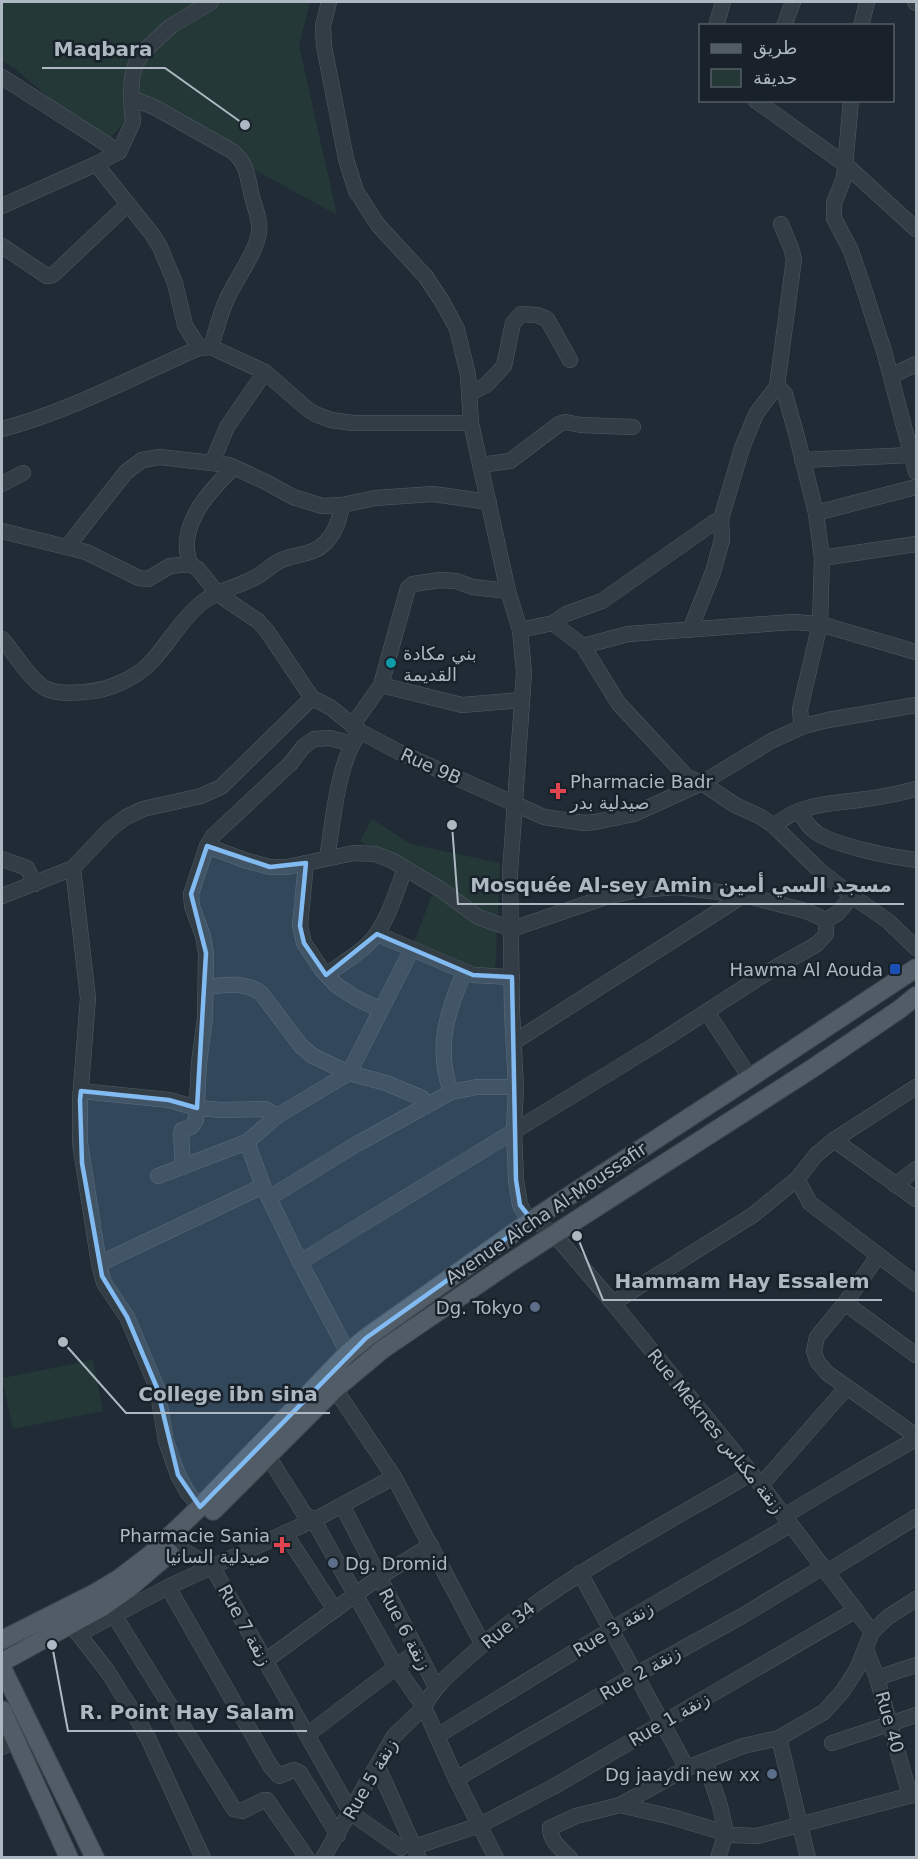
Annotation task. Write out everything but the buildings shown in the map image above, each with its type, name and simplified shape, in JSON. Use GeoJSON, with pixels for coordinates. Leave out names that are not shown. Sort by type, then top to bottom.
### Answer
{"type":"FeatureCollection","features":[{"type":"Feature","properties":{"kind":"main road","name":"Avenue Aicha Al-Moussafir"},"geometry":{"type":"LineString","coordinates":[[2,1660],[75,1630],[129,1589],[177,1547],[263,1451],[329,1384],[348,1353],[366,1338],[532,1220],[916,968]]}},
{"type":"Feature","properties":{"kind":"main road","name":"Avenue Aicha Al-Moussafir"},"geometry":{"type":"LineString","coordinates":[[329,1384],[360,1368],[393,1342],[554,1234],[813,1068],[916,996]]}},
{"type":"Feature","properties":{"kind":"main road","name":"Avenue Aicha Al-Moussafir"},"geometry":{"type":"LineString","coordinates":[[2,1640],[120,1578],[150,1555],[200,1506],[263,1451]]}},
{"type":"Feature","properties":{"kind":"main road"},"geometry":{"type":"LineString","coordinates":[[2,1660],[95,1857]]}},
{"type":"Feature","properties":{"kind":"main road"},"geometry":{"type":"LineString","coordinates":[[2,1710],[9,1744],[69,1857]]}},
{"type":"Feature","properties":{"kind":"street"},"geometry":{"type":"LineString","coordinates":[[2,206],[119,152],[134,122],[131,98],[132,77],[136,63],[145,50],[171,26],[211,2]]}},
{"type":"Feature","properties":{"kind":"street"},"geometry":{"type":"LineString","coordinates":[[329,2],[323,26],[324,45],[346,159],[356,191],[378,225],[426,277],[457,329],[468,375],[471,423],[508,591],[520,630],[524,673],[510,873],[516,1087],[514,1130],[517,1195],[525,1214],[532,1220]]}},
{"type":"Feature","properties":{"kind":"street"},"geometry":{"type":"LineString","coordinates":[[717,24],[723,2]]}},
{"type":"Feature","properties":{"kind":"street"},"geometry":{"type":"LineString","coordinates":[[785,24],[793,2]]}},
{"type":"Feature","properties":{"kind":"street"},"geometry":{"type":"LineString","coordinates":[[862,24],[867,2]]}},
{"type":"Feature","properties":{"kind":"street"},"geometry":{"type":"LineString","coordinates":[[2,76],[119,152]]}},
{"type":"Feature","properties":{"kind":"street"},"geometry":{"type":"LineString","coordinates":[[2,429],[82,400],[205,347],[227,298],[256,244],[260,225],[243,161],[232,151],[154,107],[131,98]]}},
{"type":"Feature","properties":{"kind":"street"},"geometry":{"type":"LineString","coordinates":[[758,102],[846,165],[916,229]]}},
{"type":"Feature","properties":{"kind":"street"},"geometry":{"type":"LineString","coordinates":[[851,102],[846,165],[844,178],[834,203],[834,218],[858,269],[891,376],[916,472]]}},
{"type":"Feature","properties":{"kind":"street"},"geometry":{"type":"LineString","coordinates":[[96,164],[160,247],[175,283],[185,324],[205,347],[265,372],[305,407],[315,414],[332,420],[353,423],[471,423]]}},
{"type":"Feature","properties":{"kind":"street"},"geometry":{"type":"LineString","coordinates":[[2,246],[47,276],[53,274],[127,205]]}},
{"type":"Feature","properties":{"kind":"street"},"geometry":{"type":"LineString","coordinates":[[690,630],[713,572],[722,540],[721,519],[742,448],[756,414],[777,386],[794,259],[792,248],[780,224]]}},
{"type":"Feature","properties":{"kind":"street"},"geometry":{"type":"LineString","coordinates":[[469,394],[486,385],[504,366],[513,323],[521,314],[537,315],[547,319],[570,360]]}},
{"type":"Feature","properties":{"kind":"street"},"geometry":{"type":"LineString","coordinates":[[891,376],[916,364]]}},
{"type":"Feature","properties":{"kind":"street"},"geometry":{"type":"LineString","coordinates":[[212,463],[227,427],[265,372]]}},
{"type":"Feature","properties":{"kind":"street"},"geometry":{"type":"LineString","coordinates":[[777,386],[785,394],[816,513],[822,558],[819,624],[801,701],[800,716],[804,726]]}},
{"type":"Feature","properties":{"kind":"street"},"geometry":{"type":"LineString","coordinates":[[481,465],[510,461],[559,424],[565,422],[581,425],[633,427]]}},
{"type":"Feature","properties":{"kind":"street"},"geometry":{"type":"LineString","coordinates":[[802,460],[912,455]]}},
{"type":"Feature","properties":{"kind":"street"},"geometry":{"type":"LineString","coordinates":[[68,547],[126,472],[142,460],[160,457],[229,465],[309,503],[322,506],[342,505],[375,498],[434,494],[489,502]]}},
{"type":"Feature","properties":{"kind":"street"},"geometry":{"type":"LineString","coordinates":[[2,531],[68,547],[104,560],[139,578],[148,579],[170,566],[190,564],[186,543],[196,512],[233,468]]}},
{"type":"Feature","properties":{"kind":"street"},"geometry":{"type":"LineString","coordinates":[[2,484],[23,473]]}},
{"type":"Feature","properties":{"kind":"street"},"geometry":{"type":"LineString","coordinates":[[816,513],[916,488]]}},
{"type":"Feature","properties":{"kind":"street"},"geometry":{"type":"LineString","coordinates":[[2,639],[36,680],[47,689],[87,692],[114,685],[145,668],[204,602],[235,585],[257,577],[272,564],[315,551],[327,541],[339,521],[342,505]]}},
{"type":"Feature","properties":{"kind":"street"},"geometry":{"type":"LineString","coordinates":[[520,630],[553,623],[566,614],[602,601],[713,522],[721,519]]}},
{"type":"Feature","properties":{"kind":"street"},"geometry":{"type":"LineString","coordinates":[[822,558],[916,544]]}},
{"type":"Feature","properties":{"kind":"street","name":"Rue 9B"},"geometry":{"type":"LineString","coordinates":[[190,564],[198,569],[218,594],[258,621],[312,698],[330,707],[355,734],[544,817],[584,823],[634,814],[702,783],[771,741],[804,726],[916,705]]}},
{"type":"Feature","properties":{"kind":"street"},"geometry":{"type":"LineString","coordinates":[[327,858],[340,782],[355,734],[381,686],[408,588],[413,584],[440,580],[508,591]]}},
{"type":"Feature","properties":{"kind":"street"},"geometry":{"type":"LineString","coordinates":[[583,646],[628,634],[793,622],[819,624],[916,652]]}},
{"type":"Feature","properties":{"kind":"street"},"geometry":{"type":"LineString","coordinates":[[553,623],[583,646],[619,704],[687,777],[702,783],[735,805],[774,826],[819,870],[888,921],[916,948]]}},
{"type":"Feature","properties":{"kind":"street"},"geometry":{"type":"LineString","coordinates":[[381,686],[462,705],[521,700]]}},
{"type":"Feature","properties":{"kind":"street"},"geometry":{"type":"LineString","coordinates":[[2,896],[73,868],[109,830],[126,817],[143,809],[201,795],[221,787],[312,698]]}},
{"type":"Feature","properties":{"kind":"street"},"geometry":{"type":"LineString","coordinates":[[183,1167],[181,1133],[182,1130],[193,1125],[196,1120],[206,987],[205,945],[192,906],[191,894],[207,846],[220,829],[290,764],[304,746],[314,739],[355,734]]}},
{"type":"Feature","properties":{"kind":"street"},"geometry":{"type":"LineString","coordinates":[[774,826],[787,815],[817,805],[868,799],[916,789]]}},
{"type":"Feature","properties":{"kind":"street"},"geometry":{"type":"LineString","coordinates":[[800,811],[809,827],[819,835],[892,857],[916,860]]}},
{"type":"Feature","properties":{"kind":"street"},"geometry":{"type":"LineString","coordinates":[[804,854],[819,835]]}},
{"type":"Feature","properties":{"kind":"street"},"geometry":{"type":"LineString","coordinates":[[207,846],[270,867],[287,867],[354,853],[375,854],[391,860],[440,889],[478,917],[512,929],[609,896],[639,890],[677,887],[744,895],[806,911],[826,920]]}},
{"type":"Feature","properties":{"kind":"street"},"geometry":{"type":"LineString","coordinates":[[2,859],[27,868],[35,884]]}},
{"type":"Feature","properties":{"kind":"street"},"geometry":{"type":"LineString","coordinates":[[306,863],[300,926],[304,943],[336,984],[356,998],[381,1010]]}},
{"type":"Feature","properties":{"kind":"street"},"geometry":{"type":"LineString","coordinates":[[73,868],[88,998],[81,1091],[80,1143],[99,1264],[104,1283],[127,1317],[157,1388],[166,1440],[178,1475],[188,1493],[200,1506]]}},
{"type":"Feature","properties":{"kind":"street"},"geometry":{"type":"LineString","coordinates":[[327,974],[353,956],[377,934],[391,906],[405,868]]}},
{"type":"Feature","properties":{"kind":"street"},"geometry":{"type":"LineString","coordinates":[[514,1042],[744,895]]}},
{"type":"Feature","properties":{"kind":"street"},"geometry":{"type":"LineString","coordinates":[[826,920],[838,913],[852,896]]}},
{"type":"Feature","properties":{"kind":"street"},"geometry":{"type":"LineString","coordinates":[[300,1262],[707,1012],[768,972],[817,944],[826,934],[826,920]]}},
{"type":"Feature","properties":{"kind":"street"},"geometry":{"type":"LineString","coordinates":[[377,934],[465,972],[480,976],[512,976]]}},
{"type":"Feature","properties":{"kind":"street"},"geometry":{"type":"LineString","coordinates":[[158,1176],[247,1142],[277,1116],[349,1072],[412,949]]}},
{"type":"Feature","properties":{"kind":"street"},"geometry":{"type":"LineString","coordinates":[[451,1092],[444,1063],[445,1028],[465,972]]}},
{"type":"Feature","properties":{"kind":"street"},"geometry":{"type":"LineString","coordinates":[[206,987],[239,984],[252,987],[261,993],[302,1046],[314,1056],[349,1072],[387,1083],[422,1098],[426,1106]]}},
{"type":"Feature","properties":{"kind":"street"},"geometry":{"type":"LineString","coordinates":[[707,1012],[750,1078]]}},
{"type":"Feature","properties":{"kind":"street"},"geometry":{"type":"LineString","coordinates":[[99,1264],[266,1192],[451,1092],[477,1087],[516,1087]]}},
{"type":"Feature","properties":{"kind":"street"},"geometry":{"type":"LineString","coordinates":[[613,1303],[753,1215],[797,1179],[816,1155],[834,1140],[916,1087]]}},
{"type":"Feature","properties":{"kind":"street"},"geometry":{"type":"LineString","coordinates":[[81,1091],[169,1100],[197,1108],[265,1109],[277,1116]]}},
{"type":"Feature","properties":{"kind":"street"},"geometry":{"type":"LineString","coordinates":[[834,1140],[916,1199]]}},
{"type":"Feature","properties":{"kind":"street"},"geometry":{"type":"LineString","coordinates":[[247,1142],[266,1192],[300,1262],[348,1353],[360,1368]]}},
{"type":"Feature","properties":{"kind":"street"},"geometry":{"type":"LineString","coordinates":[[895,1185],[916,1169]]}},
{"type":"Feature","properties":{"kind":"street"},"geometry":{"type":"LineString","coordinates":[[797,1179],[810,1203],[916,1284]]}},
{"type":"Feature","properties":{"kind":"street","name":"Rue Meknes زنقة مكناس"},"geometry":{"type":"LineString","coordinates":[[532,1220],[554,1234],[613,1303],[787,1520],[872,1632]]}},
{"type":"Feature","properties":{"kind":"street"},"geometry":{"type":"LineString","coordinates":[[878,1256],[845,1303],[817,1337],[814,1351],[817,1361],[827,1373],[916,1438]]}},
{"type":"Feature","properties":{"kind":"street"},"geometry":{"type":"LineString","coordinates":[[845,1303],[916,1356]]}},
{"type":"Feature","properties":{"kind":"street"},"geometry":{"type":"LineString","coordinates":[[329,1384],[394,1477],[483,1645]]}},
{"type":"Feature","properties":{"kind":"street","name":"Rue 34"},"geometry":{"type":"LineString","coordinates":[[424,1707],[436,1687],[483,1645],[541,1599],[580,1573],[755,1480],[847,1387]]}},
{"type":"Feature","properties":{"kind":"street","name":"Rue 3 زنقة"},"geometry":{"type":"LineString","coordinates":[[437,1736],[916,1438]]}},
{"type":"Feature","properties":{"kind":"street"},"geometry":{"type":"LineString","coordinates":[[263,1451],[305,1515],[313,1519],[396,1667],[424,1707],[456,1779],[496,1857]]}},
{"type":"Feature","properties":{"kind":"street"},"geometry":{"type":"LineString","coordinates":[[203,1857],[148,1738],[108,1672],[75,1630],[114,1615],[168,1587],[213,1568],[394,1477]]}},
{"type":"Feature","properties":{"kind":"street","name":"Rue 6 زنقة"},"geometry":{"type":"LineString","coordinates":[[342,1505],[436,1687]]}},
{"type":"Feature","properties":{"kind":"street","name":"Rue 2 زنقة"},"geometry":{"type":"LineString","coordinates":[[456,1779],[636,1674],[916,1517]]}},
{"type":"Feature","properties":{"kind":"street"},"geometry":{"type":"LineString","coordinates":[[285,1533],[335,1610]]}},
{"type":"Feature","properties":{"kind":"street"},"geometry":{"type":"LineString","coordinates":[[265,1660],[378,1578],[431,1545]]}},
{"type":"Feature","properties":{"kind":"street","name":"Rue 7 زنقة"},"geometry":{"type":"LineString","coordinates":[[177,1547],[213,1568],[351,1813]]}},
{"type":"Feature","properties":{"kind":"street"},"geometry":{"type":"LineString","coordinates":[[580,1573],[687,1768]]}},
{"type":"Feature","properties":{"kind":"street"},"geometry":{"type":"LineString","coordinates":[[168,1587],[271,1767],[279,1776],[294,1770],[300,1773],[338,1835]]}},
{"type":"Feature","properties":{"kind":"street"},"geometry":{"type":"LineString","coordinates":[[570,1857],[556,1845],[549,1832],[552,1827],[569,1819],[620,1805],[687,1768],[743,1746],[779,1738],[824,1712],[832,1705],[857,1669],[872,1632],[888,1617],[916,1599]]}},
{"type":"Feature","properties":{"kind":"street","name":"Rue 1 زنقة"},"geometry":{"type":"LineString","coordinates":[[408,1849],[480,1825],[553,1787],[856,1610]]}},
{"type":"Feature","properties":{"kind":"street"},"geometry":{"type":"LineString","coordinates":[[114,1615],[234,1809],[243,1811],[264,1800],[269,1801],[307,1857]]}},
{"type":"Feature","properties":{"kind":"street","name":"Rue 40"},"geometry":{"type":"LineString","coordinates":[[866,1649],[878,1678],[913,1795]]}},
{"type":"Feature","properties":{"kind":"street"},"geometry":{"type":"LineString","coordinates":[[307,1735],[417,1651]]}},
{"type":"Feature","properties":{"kind":"street"},"geometry":{"type":"LineString","coordinates":[[878,1678],[916,1665]]}},
{"type":"Feature","properties":{"kind":"street","name":"Rue 5 زنقة"},"geometry":{"type":"LineString","coordinates":[[324,1857],[394,1736],[424,1707]]}},
{"type":"Feature","properties":{"kind":"street"},"geometry":{"type":"LineString","coordinates":[[832,1743],[916,1715]]}},
{"type":"Feature","properties":{"kind":"street"},"geometry":{"type":"LineString","coordinates":[[779,1738],[808,1857]]}},
{"type":"Feature","properties":{"kind":"street"},"geometry":{"type":"LineString","coordinates":[[705,1761],[720,1806],[726,1833],[718,1857]]}},
{"type":"Feature","properties":{"kind":"street"},"geometry":{"type":"LineString","coordinates":[[377,1765],[408,1849]]}},
{"type":"Feature","properties":{"kind":"street"},"geometry":{"type":"LineString","coordinates":[[620,1805],[726,1833],[757,1836],[913,1795]]}},
{"type":"Feature","properties":{"kind":"street"},"geometry":{"type":"LineString","coordinates":[[351,1813],[408,1849]]}},
{"type":"Feature","properties":{"kind":"highlighted area"},"geometry":{"type":"Polygon","coordinates":[[[207,846],[270,867],[306,863],[300,926],[304,943],[326,975],[377,934],[473,975],[512,977],[516,1180],[520,1205],[532,1220],[366,1338],[200,1507],[178,1475],[157,1388],[127,1317],[102,1276],[82,1163],[80,1100],[81,1091],[169,1100],[197,1108],[206,953],[191,894],[207,846]]]}},
{"type":"Feature","properties":{"kind":"green space"},"geometry":{"type":"Polygon","coordinates":[[[2,2],[310,2],[299,45],[337,215],[138,106],[105,145],[14,68],[2,61],[2,2]]]}},
{"type":"Feature","properties":{"kind":"green space"},"geometry":{"type":"Polygon","coordinates":[[[372,819],[411,844],[500,863],[495,978],[409,955],[433,892],[360,841],[372,819]]]}},
{"type":"Feature","properties":{"kind":"green space"},"geometry":{"type":"Polygon","coordinates":[[[93,1360],[103,1411],[13,1429],[2,1378],[93,1360]]]}},
{"type":"Feature","properties":{"kind":"place","name":"Maqbara"},"geometry":{"type":"Point","coordinates":[245,125]}},
{"type":"Feature","properties":{"kind":"place","name":"بني مكادة القديمة"},"geometry":{"type":"Point","coordinates":[391,663]}},
{"type":"Feature","properties":{"kind":"place","name":"Pharmacie Badr صيدلية بدر"},"geometry":{"type":"Point","coordinates":[558,791]}},
{"type":"Feature","properties":{"kind":"place","name":"Mosquée Al-sey Amin مسجد السي أمين"},"geometry":{"type":"Point","coordinates":[452,825]}},
{"type":"Feature","properties":{"kind":"place","name":"Hawma Al Aouda"},"geometry":{"type":"Point","coordinates":[895,969]}},
{"type":"Feature","properties":{"kind":"place","name":"Hammam Hay Essalem"},"geometry":{"type":"Point","coordinates":[577,1236]}},
{"type":"Feature","properties":{"kind":"place","name":"Dg. Tokyo"},"geometry":{"type":"Point","coordinates":[535,1307]}},
{"type":"Feature","properties":{"kind":"place","name":"College ibn sina"},"geometry":{"type":"Point","coordinates":[63,1342]}},
{"type":"Feature","properties":{"kind":"place","name":"Pharmacie Sania صيدلية السانيا"},"geometry":{"type":"Point","coordinates":[282,1545]}},
{"type":"Feature","properties":{"kind":"place","name":"Dg. Dromid"},"geometry":{"type":"Point","coordinates":[333,1563]}},
{"type":"Feature","properties":{"kind":"place","name":"R. Point Hay Salam"},"geometry":{"type":"Point","coordinates":[52,1645]}},
{"type":"Feature","properties":{"kind":"place","name":"Dg jaaydi new xx"},"geometry":{"type":"Point","coordinates":[772,1774]}}]}
